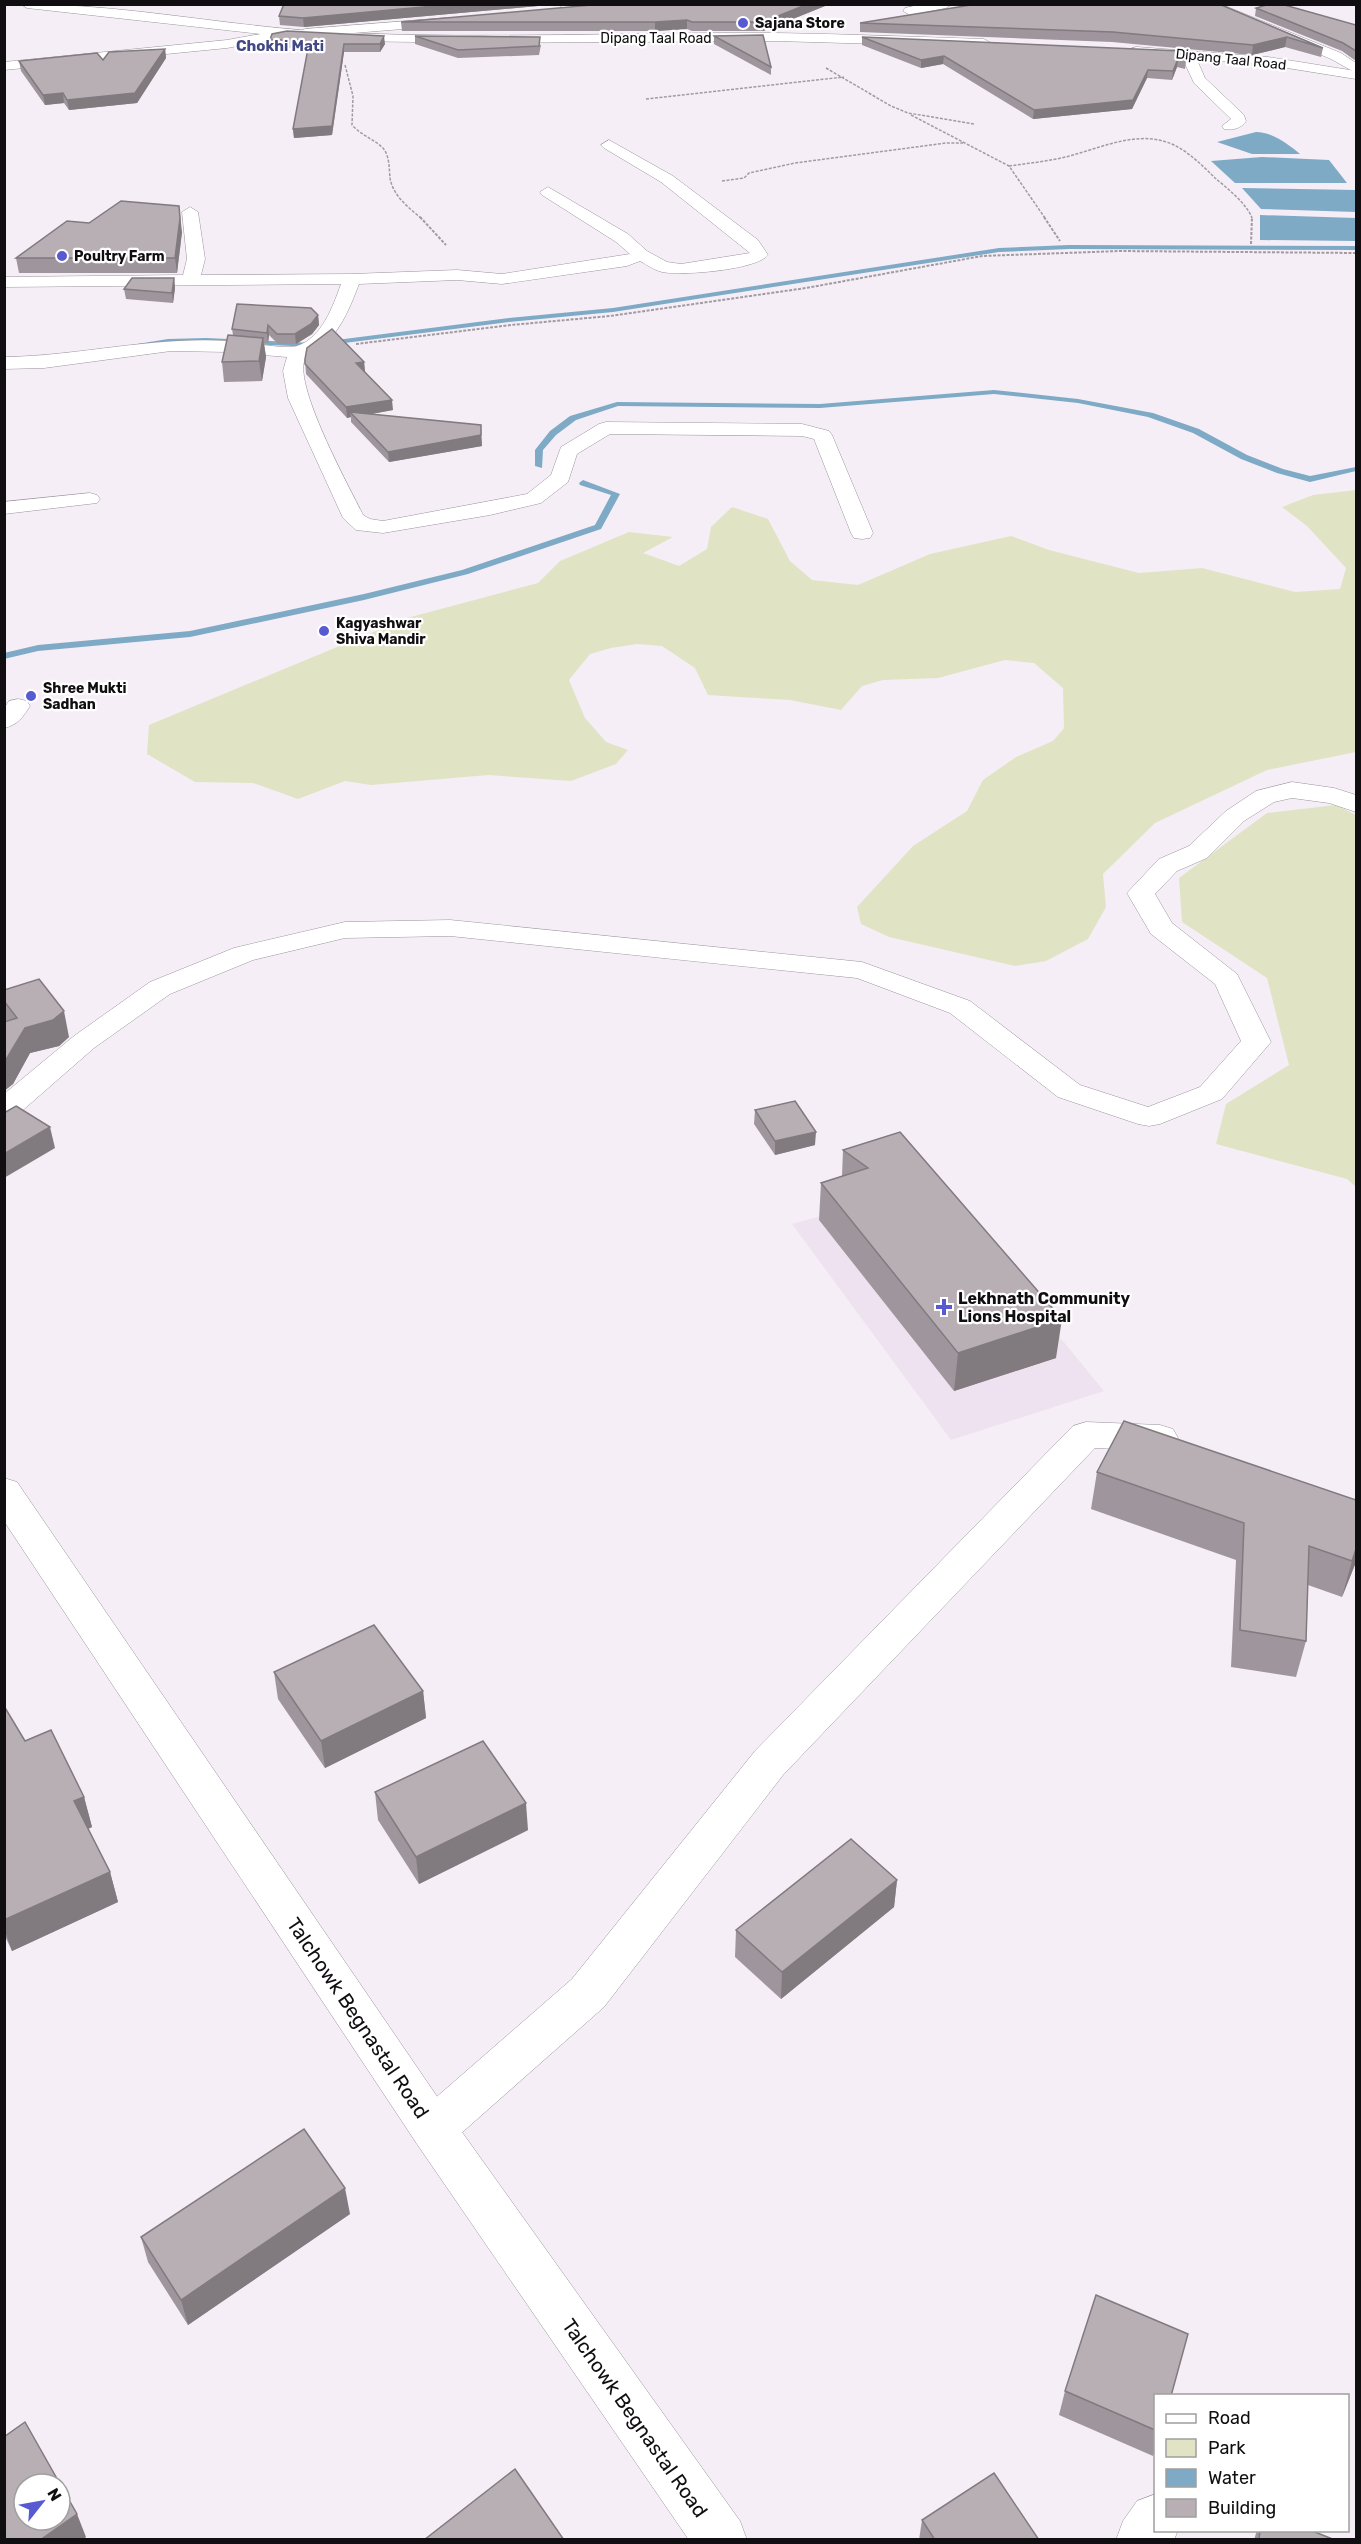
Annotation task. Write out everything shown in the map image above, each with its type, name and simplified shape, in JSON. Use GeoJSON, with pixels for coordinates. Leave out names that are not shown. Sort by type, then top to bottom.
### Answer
{"type":"FeatureCollection","features":[{"type":"Feature","properties":{"kind":"street","name":"Dipang Taal Road"},"geometry":{"type":"LineString","coordinates":[[27,4],[288,33],[349,37],[481,39],[776,37],[993,43]]}},
{"type":"Feature","properties":{"kind":"street"},"geometry":{"type":"LineString","coordinates":[[910,11],[946,4]]}},
{"type":"Feature","properties":{"kind":"street"},"geometry":{"type":"LineString","coordinates":[[1207,4],[1336,56],[1356,69]]}},
{"type":"Feature","properties":{"kind":"street"},"geometry":{"type":"LineString","coordinates":[[550,12],[575,8]]}},
{"type":"Feature","properties":{"kind":"street"},"geometry":{"type":"LineString","coordinates":[[305,33],[458,21]]}},
{"type":"Feature","properties":{"kind":"street"},"geometry":{"type":"LineString","coordinates":[[4,66],[227,44],[288,33]]}},
{"type":"Feature","properties":{"kind":"street","name":"Dipang Taal Road"},"geometry":{"type":"LineString","coordinates":[[1119,50],[1187,53],[1268,61],[1356,75]]}},
{"type":"Feature","properties":{"kind":"street"},"geometry":{"type":"LineString","coordinates":[[1187,53],[1199,80],[1239,118],[1239,121],[1229,126]]}},
{"type":"Feature","properties":{"kind":"street"},"geometry":{"type":"LineString","coordinates":[[548,192],[622,238],[641,255],[663,267],[681,269],[746,260],[759,255],[752,244],[679,188],[609,145]]}},
{"type":"Feature","properties":{"kind":"street"},"geometry":{"type":"LineString","coordinates":[[190,212],[196,259],[191,279]]}},
{"type":"Feature","properties":{"kind":"street"},"geometry":{"type":"LineString","coordinates":[[4,282],[352,279],[476,275],[502,279],[543,275],[627,261],[641,255]]}},
{"type":"Feature","properties":{"kind":"street"},"geometry":{"type":"LineString","coordinates":[[352,279],[336,316],[292,371],[298,398],[354,518],[364,525],[383,527],[490,509],[534,499],[561,478],[568,451],[606,428],[688,427],[802,430],[822,435],[862,532]]}},
{"type":"Feature","properties":{"kind":"street"},"geometry":{"type":"LineString","coordinates":[[4,363],[63,360],[171,345],[309,347]]}},
{"type":"Feature","properties":{"kind":"street"},"geometry":{"type":"LineString","coordinates":[[4,508],[90,499]]}},
{"type":"Feature","properties":{"kind":"street"},"geometry":{"type":"LineString","coordinates":[[4,1110],[84,1042],[160,988],[244,954],[345,930],[450,928],[862,970],[960,1007],[1069,1091],[1149,1117],[1210,1093],[1256,1042],[1227,980],[1161,928],[1141,892],[1168,865],[1198,852],[1235,816],[1265,796],[1292,790],[1334,796],[1356,804]]}},
{"type":"Feature","properties":{"kind":"street"},"geometry":{"type":"LineString","coordinates":[[433,2129],[588,1993],[770,1764],[1086,1435],[1171,1438],[1192,1447]]}},
{"type":"Feature","properties":{"kind":"street","name":"Talchowk Begnastal Road"},"geometry":{"type":"LineString","coordinates":[[4,1491],[433,2129],[721,2540]]}},
{"type":"Feature","properties":{"kind":"street"},"geometry":{"type":"LineString","coordinates":[[1143,2540],[1154,2522]]}},
{"type":"Feature","properties":{"kind":"path"},"geometry":{"type":"LineString","coordinates":[[349,37],[344,60],[353,96],[352,125],[361,135],[385,151],[391,169],[390,177],[393,186],[407,208],[420,217],[476,275]]}},
{"type":"Feature","properties":{"kind":"path"},"geometry":{"type":"LineString","coordinates":[[776,37],[794,52],[844,77],[891,106],[1009,166],[1060,241]]}},
{"type":"Feature","properties":{"kind":"path"},"geometry":{"type":"LineString","coordinates":[[646,99],[844,77]]}},
{"type":"Feature","properties":{"kind":"path"},"geometry":{"type":"LineString","coordinates":[[908,113],[974,124]]}},
{"type":"Feature","properties":{"kind":"path"},"geometry":{"type":"LineString","coordinates":[[1009,166],[1061,158],[1111,143],[1146,139],[1165,141],[1182,150],[1215,178],[1252,216],[1251,244]]}},
{"type":"Feature","properties":{"kind":"path"},"geometry":{"type":"LineString","coordinates":[[679,188],[744,178],[749,173],[795,163],[946,143],[963,143]]}},
{"type":"Feature","properties":{"kind":"path"},"geometry":{"type":"LineString","coordinates":[[309,347],[610,316],[806,288],[982,256],[1120,251],[1356,253]]}},
{"type":"Feature","properties":{"kind":"shaded area","name":"Lekhnath Community Lions Hospital"},"geometry":{"type":"Polygon","coordinates":[[[934,1184],[1104,1391],[951,1440],[792,1224],[934,1184]]]}},
{"type":"Feature","properties":{"kind":"green space"},"geometry":{"type":"Polygon","coordinates":[[[1356,490],[1356,752],[1267,770],[1155,823],[1103,874],[1106,907],[1088,939],[1046,961],[1015,966],[889,937],[861,924],[857,907],[913,846],[967,811],[983,780],[1016,757],[1053,741],[1064,728],[1063,688],[1034,663],[1005,660],[938,678],[883,680],[862,686],[841,710],[790,700],[708,695],[695,668],[662,646],[637,644],[611,648],[590,654],[569,680],[585,718],[606,742],[628,750],[616,764],[571,781],[488,775],[371,785],[345,781],[298,799],[253,783],[195,782],[147,754],[149,725],[407,618],[538,583],[560,561],[629,532],[673,537],[643,553],[679,566],[707,549],[711,527],[732,507],[768,519],[790,561],[812,580],[858,585],[930,554],[1011,536],[1049,550],[1139,573],[1202,568],[1295,592],[1340,589],[1346,568],[1307,526],[1282,507],[1313,495],[1356,490]]]}},
{"type":"Feature","properties":{"kind":"green space"},"geometry":{"type":"Polygon","coordinates":[[[1336,805],[1356,815],[1356,1187],[1347,1179],[1216,1144],[1226,1104],[1289,1065],[1267,978],[1182,922],[1179,878],[1267,813],[1336,805]]]}},
{"type":"Feature","properties":{"kind":"water"},"geometry":{"type":"Polygon","coordinates":[[[1256,132],[1274,136],[1300,154],[1252,154],[1217,142],[1256,132]]]}},
{"type":"Feature","properties":{"kind":"water"},"geometry":{"type":"Polygon","coordinates":[[[1262,157],[1329,160],[1347,183],[1235,183],[1211,161],[1262,157]]]}},
{"type":"Feature","properties":{"kind":"water"},"geometry":{"type":"Polygon","coordinates":[[[1242,188],[1356,190],[1356,212],[1261,209],[1242,188]]]}},
{"type":"Feature","properties":{"kind":"water"},"geometry":{"type":"Polygon","coordinates":[[[1260,215],[1356,218],[1356,241],[1260,240],[1260,215]]]}},
{"type":"Feature","properties":{"kind":"building"},"geometry":{"type":"Polygon","coordinates":[[[284,4],[456,4],[303,18],[279,16],[284,4]]]}},
{"type":"Feature","properties":{"kind":"building"},"geometry":{"type":"Polygon","coordinates":[[[603,4],[808,4],[763,22],[692,22],[687,20],[401,22],[603,4]]]}},
{"type":"Feature","properties":{"kind":"building"},"geometry":{"type":"Polygon","coordinates":[[[977,4],[1219,4],[1323,48],[1287,37],[1253,45],[1113,32],[860,23],[977,4]]]}},
{"type":"Feature","properties":{"kind":"building"},"geometry":{"type":"Polygon","coordinates":[[[1281,4],[1356,25],[1356,51],[1343,43],[1256,8],[1281,4]]]}},
{"type":"Feature","properties":{"kind":"building"},"geometry":{"type":"Polygon","coordinates":[[[287,31],[384,36],[380,44],[344,44],[332,126],[293,129],[309,43],[298,43],[300,40],[270,40],[272,34],[287,31]]]}},
{"type":"Feature","properties":{"kind":"building"},"geometry":{"type":"Polygon","coordinates":[[[763,35],[771,67],[714,36],[763,35]]]}},
{"type":"Feature","properties":{"kind":"building"},"geometry":{"type":"Polygon","coordinates":[[[415,36],[540,37],[539,46],[458,50],[415,36]]]}},
{"type":"Feature","properties":{"kind":"building"},"geometry":{"type":"Polygon","coordinates":[[[862,37],[1181,51],[1186,61],[1178,59],[1173,71],[1148,70],[1133,100],[1034,110],[944,56],[921,60],[862,37]]]}},
{"type":"Feature","properties":{"kind":"building"},"geometry":{"type":"Polygon","coordinates":[[[165,49],[135,93],[67,100],[63,93],[43,95],[19,61],[97,53],[103,60],[109,52],[165,49]]]}},
{"type":"Feature","properties":{"kind":"building"},"geometry":{"type":"Polygon","coordinates":[[[121,201],[179,206],[180,218],[175,258],[16,258],[67,221],[89,223],[121,201]]]}},
{"type":"Feature","properties":{"kind":"building"},"geometry":{"type":"Polygon","coordinates":[[[132,278],[174,278],[172,293],[124,289],[132,278]]]}},
{"type":"Feature","properties":{"kind":"building"},"geometry":{"type":"Polygon","coordinates":[[[237,304],[311,308],[318,315],[311,324],[295,334],[277,334],[268,325],[267,333],[232,329],[237,304]]]}},
{"type":"Feature","properties":{"kind":"building"},"geometry":{"type":"Polygon","coordinates":[[[332,329],[364,362],[356,363],[392,400],[346,407],[305,364],[307,348],[332,329]]]}},
{"type":"Feature","properties":{"kind":"building"},"geometry":{"type":"Polygon","coordinates":[[[228,335],[263,338],[259,361],[222,362],[228,335]]]}},
{"type":"Feature","properties":{"kind":"building"},"geometry":{"type":"Polygon","coordinates":[[[350,412],[481,425],[481,435],[388,452],[350,412]]]}},
{"type":"Feature","properties":{"kind":"building"},"geometry":{"type":"Polygon","coordinates":[[[39,979],[64,1011],[53,1020],[25,1028],[4,1060],[4,1022],[17,1018],[4,1001],[4,990],[39,979]]]}},
{"type":"Feature","properties":{"kind":"building"},"geometry":{"type":"Polygon","coordinates":[[[795,1101],[816,1132],[775,1141],[755,1110],[795,1101]]]}},
{"type":"Feature","properties":{"kind":"building"},"geometry":{"type":"Polygon","coordinates":[[[16,1106],[50,1127],[4,1154],[4,1113],[16,1106]]]}},
{"type":"Feature","properties":{"kind":"building"},"geometry":{"type":"Polygon","coordinates":[[[900,1132],[1062,1319],[958,1353],[821,1183],[868,1168],[843,1150],[900,1132]]]}},
{"type":"Feature","properties":{"kind":"building"},"geometry":{"type":"Polygon","coordinates":[[[1124,1421],[1356,1500],[1356,1549],[1352,1561],[1309,1546],[1306,1641],[1240,1630],[1244,1523],[1097,1472],[1124,1421]]]}},
{"type":"Feature","properties":{"kind":"building"},"geometry":{"type":"Polygon","coordinates":[[[374,1625],[423,1691],[321,1741],[274,1672],[374,1625]]]}},
{"type":"Feature","properties":{"kind":"building"},"geometry":{"type":"Polygon","coordinates":[[[4,1706],[25,1741],[51,1730],[84,1797],[74,1801],[110,1872],[4,1920],[4,1706]]]}},
{"type":"Feature","properties":{"kind":"building"},"geometry":{"type":"Polygon","coordinates":[[[483,1741],[526,1803],[416,1857],[375,1792],[483,1741]]]}},
{"type":"Feature","properties":{"kind":"building"},"geometry":{"type":"Polygon","coordinates":[[[851,1839],[897,1880],[782,1972],[736,1930],[851,1839]]]}},
{"type":"Feature","properties":{"kind":"building"},"geometry":{"type":"Polygon","coordinates":[[[304,2129],[345,2188],[181,2300],[141,2237],[304,2129]]]}},
{"type":"Feature","properties":{"kind":"building"},"geometry":{"type":"Polygon","coordinates":[[[1096,2295],[1188,2334],[1172,2394],[1154,2394],[1154,2430],[1065,2391],[1096,2295]]]}},
{"type":"Feature","properties":{"kind":"building"},"geometry":{"type":"Polygon","coordinates":[[[25,2422],[53,2472],[12,2472],[12,2532],[51,2532],[40,2540],[4,2540],[4,2437],[25,2422]]]}},
{"type":"Feature","properties":{"kind":"building"},"geometry":{"type":"Polygon","coordinates":[[[515,2469],[564,2540],[424,2540],[515,2469]]]}},
{"type":"Feature","properties":{"kind":"building"},"geometry":{"type":"Polygon","coordinates":[[[994,2473],[1039,2540],[935,2540],[922,2520],[994,2473]]]}},
{"type":"Feature","properties":{"kind":"building"},"geometry":{"type":"Polygon","coordinates":[[[72,2505],[77,2514],[72,2518],[72,2505]]]}},
{"type":"Feature","properties":{"kind":"building"},"geometry":{"type":"Polygon","coordinates":[[[1260,2532],[1315,2532],[1335,2540],[1259,2540],[1260,2532]]]}},
{"type":"Feature","properties":{"kind":"waterway"},"geometry":{"type":"LineString","coordinates":[[123,347],[168,341],[206,340],[313,345],[509,320],[613,310],[999,250],[1069,247],[1356,248]]}},
{"type":"Feature","properties":{"kind":"waterway"},"geometry":{"type":"LineString","coordinates":[[539,466],[539,450],[553,433],[573,418],[617,404],[820,406],[994,392],[1078,401],[1150,415],[1196,431],[1244,457],[1280,471],[1310,479],[1356,469]]}},
{"type":"Feature","properties":{"kind":"waterway"},"geometry":{"type":"LineString","coordinates":[[4,656],[38,648],[190,634],[364,597],[465,572],[598,527],[616,494],[583,483]]}},
{"type":"Feature","properties":{"kind":"place","name":"Sajana Store"},"geometry":{"type":"Point","coordinates":[743,23]}},
{"type":"Feature","properties":{"kind":"place","name":"Poultry Farm"},"geometry":{"type":"Point","coordinates":[62,256]}},
{"type":"Feature","properties":{"kind":"place","name":"Kagyashwar Shiva Mandir"},"geometry":{"type":"Point","coordinates":[324,631]}},
{"type":"Feature","properties":{"kind":"place","name":"Shree Mukti Sadhan"},"geometry":{"type":"Point","coordinates":[31,696]}},
{"type":"Feature","properties":{"kind":"place","name":"Lekhnath Community Lions Hospital"},"geometry":{"type":"Point","coordinates":[944,1307]}},
{"type":"Feature","properties":{"kind":"district","name":"Chokhi Mati"},"geometry":{"type":"Point","coordinates":[280,46]}}]}
